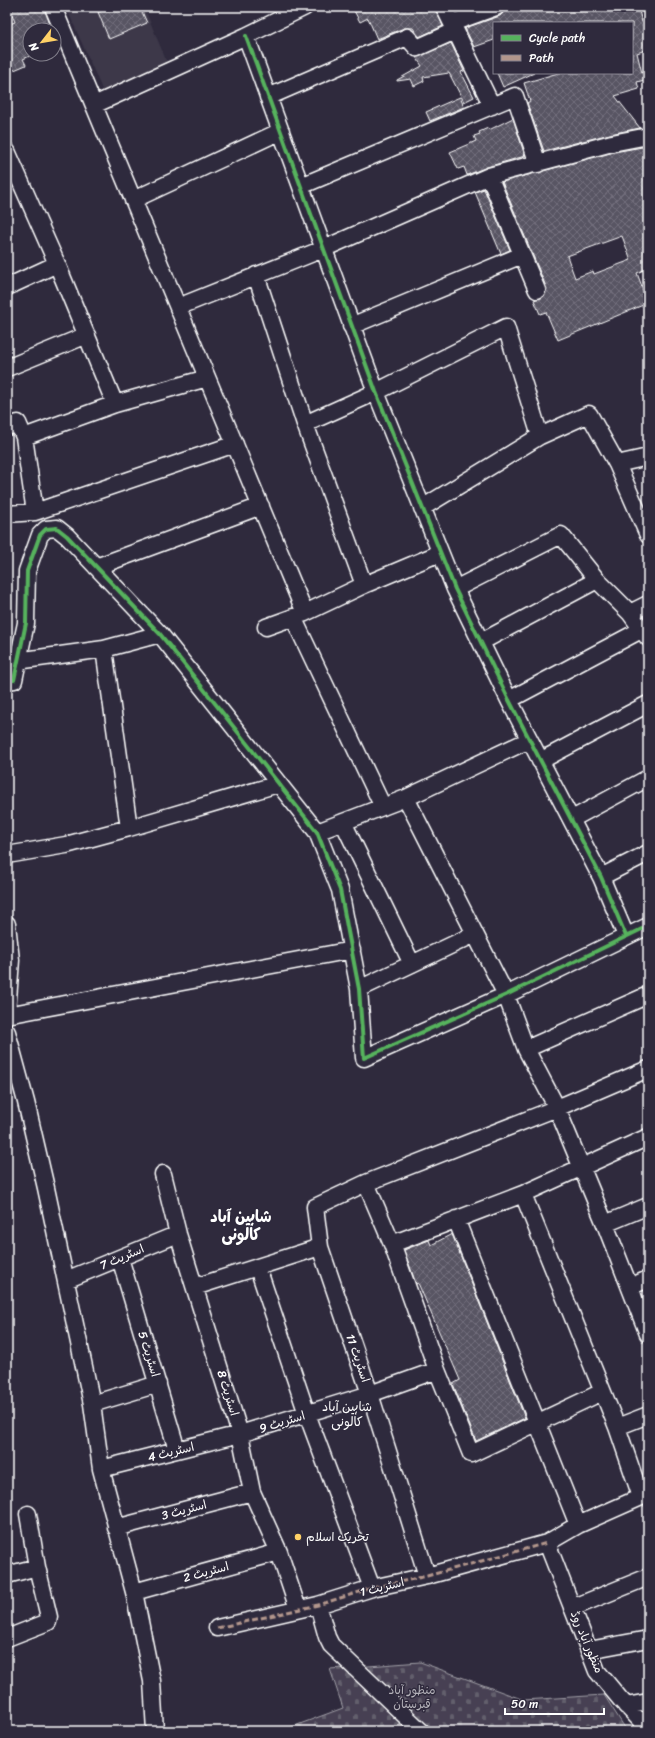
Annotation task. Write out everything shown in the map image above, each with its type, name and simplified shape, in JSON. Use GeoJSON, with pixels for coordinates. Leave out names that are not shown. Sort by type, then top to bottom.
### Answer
{"type":"FeatureCollection","features":[{"type":"Feature","properties":{"kind":"street"},"geometry":{"type":"LineString","coordinates":[[53,7],[261,506],[299,615],[383,807]]}},
{"type":"Feature","properties":{"kind":"street"},"geometry":{"type":"LineString","coordinates":[[94,105],[246,36],[305,7]]}},
{"type":"Feature","properties":{"kind":"street"},"geometry":{"type":"LineString","coordinates":[[444,7],[492,106]]}},
{"type":"Feature","properties":{"kind":"street"},"geometry":{"type":"LineString","coordinates":[[268,97],[406,37],[417,48],[453,27],[496,7]]}},
{"type":"Feature","properties":{"kind":"street"},"geometry":{"type":"LineString","coordinates":[[246,36],[351,326],[455,589],[529,740],[572,819],[601,877],[626,936]]}},
{"type":"Feature","properties":{"kind":"street"},"geometry":{"type":"LineString","coordinates":[[301,186],[515,96],[538,164]]}},
{"type":"Feature","properties":{"kind":"street"},"geometry":{"type":"LineString","coordinates":[[133,200],[281,132]]}},
{"type":"Feature","properties":{"kind":"street"},"geometry":{"type":"LineString","coordinates":[[178,307],[323,249],[489,176],[612,143],[648,136]]}},
{"type":"Feature","properties":{"kind":"street"},"geometry":{"type":"LineString","coordinates":[[7,151],[57,264],[115,404]]}},
{"type":"Feature","properties":{"kind":"street"},"geometry":{"type":"LineString","coordinates":[[489,176],[537,290]]}},
{"type":"Feature","properties":{"kind":"street"},"geometry":{"type":"LineString","coordinates":[[351,326],[522,255]]}},
{"type":"Feature","properties":{"kind":"street"},"geometry":{"type":"LineString","coordinates":[[7,287],[57,264]]}},
{"type":"Feature","properties":{"kind":"street"},"geometry":{"type":"LineString","coordinates":[[256,275],[306,424],[364,585]]}},
{"type":"Feature","properties":{"kind":"street"},"geometry":{"type":"LineString","coordinates":[[306,424],[376,392],[506,327],[540,436]]}},
{"type":"Feature","properties":{"kind":"street"},"geometry":{"type":"LineString","coordinates":[[7,368],[87,335]]}},
{"type":"Feature","properties":{"kind":"street"},"geometry":{"type":"LineString","coordinates":[[24,437],[115,404],[208,378]]}},
{"type":"Feature","properties":{"kind":"street"},"geometry":{"type":"LineString","coordinates":[[422,508],[540,436],[589,414],[617,464],[648,535]]}},
{"type":"Feature","properties":{"kind":"street"},"geometry":{"type":"LineString","coordinates":[[7,427],[18,423],[24,437],[34,512]]}},
{"type":"Feature","properties":{"kind":"street"},"geometry":{"type":"LineString","coordinates":[[7,514],[34,512],[235,444]]}},
{"type":"Feature","properties":{"kind":"street"},"geometry":{"type":"LineString","coordinates":[[617,464],[648,457]]}},
{"type":"Feature","properties":{"kind":"street"},"geometry":{"type":"LineString","coordinates":[[96,567],[261,506]]}},
{"type":"Feature","properties":{"kind":"street"},"geometry":{"type":"LineString","coordinates":[[7,682],[14,680],[26,623],[28,571],[40,535],[46,529],[57,528],[67,536],[160,634],[317,832],[340,890],[359,989],[364,1058],[506,995],[648,926]]}},
{"type":"Feature","properties":{"kind":"street"},"geometry":{"type":"LineString","coordinates":[[455,589],[561,535],[597,580],[630,613],[644,634],[509,700]]}},
{"type":"Feature","properties":{"kind":"street"},"geometry":{"type":"LineString","coordinates":[[266,627],[299,615],[364,585],[440,553]]}},
{"type":"Feature","properties":{"kind":"street"},"geometry":{"type":"LineString","coordinates":[[481,642],[597,580]]}},
{"type":"Feature","properties":{"kind":"street"},"geometry":{"type":"LineString","coordinates":[[630,613],[648,604]]}},
{"type":"Feature","properties":{"kind":"street"},"geometry":{"type":"LineString","coordinates":[[17,661],[104,649],[160,634]]}},
{"type":"Feature","properties":{"kind":"street"},"geometry":{"type":"LineString","coordinates":[[104,649],[129,828]]}},
{"type":"Feature","properties":{"kind":"street"},"geometry":{"type":"LineString","coordinates":[[540,761],[648,704]]}},
{"type":"Feature","properties":{"kind":"street"},"geometry":{"type":"LineString","coordinates":[[317,832],[406,798],[529,740]]}},
{"type":"Feature","properties":{"kind":"street"},"geometry":{"type":"LineString","coordinates":[[572,819],[648,778]]}},
{"type":"Feature","properties":{"kind":"street"},"geometry":{"type":"LineString","coordinates":[[7,856],[66,845],[278,784]]}},
{"type":"Feature","properties":{"kind":"street"},"geometry":{"type":"LineString","coordinates":[[406,798],[506,995],[526,1049],[557,1108],[648,1334]]}},
{"type":"Feature","properties":{"kind":"street"},"geometry":{"type":"LineString","coordinates":[[343,822],[412,964]]}},
{"type":"Feature","properties":{"kind":"street"},"geometry":{"type":"LineString","coordinates":[[601,877],[648,853]]}},
{"type":"Feature","properties":{"kind":"street"},"geometry":{"type":"LineString","coordinates":[[7,924],[11,960],[7,1014],[352,950]]}},
{"type":"Feature","properties":{"kind":"street"},"geometry":{"type":"LineString","coordinates":[[359,989],[475,934]]}},
{"type":"Feature","properties":{"kind":"street"},"geometry":{"type":"LineString","coordinates":[[526,1049],[648,995]]}},
{"type":"Feature","properties":{"kind":"street"},"geometry":{"type":"LineString","coordinates":[[7,1032],[26,1102],[66,1280],[92,1404],[101,1469],[134,1592],[152,1681],[156,1731]]}},
{"type":"Feature","properties":{"kind":"street"},"geometry":{"type":"LineString","coordinates":[[602,1392],[471,1454],[437,1370],[392,1244],[366,1183],[557,1108],[648,1069]]}},
{"type":"Feature","properties":{"kind":"street"},"geometry":{"type":"LineString","coordinates":[[392,1244],[522,1194],[648,1137]]}},
{"type":"Feature","properties":{"kind":"street","name":"اسٹریٹ 8"},"geometry":{"type":"LineString","coordinates":[[163,1174],[178,1234],[240,1434],[252,1492],[279,1552],[298,1610]]}},
{"type":"Feature","properties":{"kind":"street","name":"اسٹریٹ 11"},"geometry":{"type":"LineString","coordinates":[[366,1183],[315,1207],[320,1247],[370,1394],[427,1576]]}},
{"type":"Feature","properties":{"kind":"street"},"geometry":{"type":"LineString","coordinates":[[522,1194],[644,1495]]}},
{"type":"Feature","properties":{"kind":"street"},"geometry":{"type":"LineString","coordinates":[[605,1224],[648,1206]]}},
{"type":"Feature","properties":{"kind":"street"},"geometry":{"type":"LineString","coordinates":[[456,1219],[578,1525]]}},
{"type":"Feature","properties":{"kind":"street","name":"اسٹریٹ 7"},"geometry":{"type":"LineString","coordinates":[[66,1280],[178,1234]]}},
{"type":"Feature","properties":{"kind":"street"},"geometry":{"type":"LineString","coordinates":[[194,1287],[258,1268],[320,1247]]}},
{"type":"Feature","properties":{"kind":"street","name":"اسٹریٹ 5"},"geometry":{"type":"LineString","coordinates":[[120,1258],[177,1450]]}},
{"type":"Feature","properties":{"kind":"street"},"geometry":{"type":"LineString","coordinates":[[258,1268],[307,1414],[372,1588]]}},
{"type":"Feature","properties":{"kind":"street"},"geometry":{"type":"LineString","coordinates":[[630,1287],[648,1279]]}},
{"type":"Feature","properties":{"kind":"street","name":"اسٹریٹ 9"},"geometry":{"type":"LineString","coordinates":[[240,1434],[370,1394],[437,1370]]}},
{"type":"Feature","properties":{"kind":"street"},"geometry":{"type":"LineString","coordinates":[[92,1404],[158,1384]]}},
{"type":"Feature","properties":{"kind":"street"},"geometry":{"type":"LineString","coordinates":[[617,1427],[648,1415]]}},
{"type":"Feature","properties":{"kind":"street","name":"اسٹریٹ 4"},"geometry":{"type":"LineString","coordinates":[[101,1469],[240,1434]]}},
{"type":"Feature","properties":{"kind":"street","name":"اسٹریٹ 3"},"geometry":{"type":"LineString","coordinates":[[116,1528],[252,1492]]}},
{"type":"Feature","properties":{"kind":"street","name":"اسٹریٹ 1"},"geometry":{"type":"LineString","coordinates":[[217,1628],[318,1605],[372,1588],[427,1576],[547,1543],[578,1525],[644,1495]]}},
{"type":"Feature","properties":{"kind":"street"},"geometry":{"type":"LineString","coordinates":[[7,1638],[48,1622],[49,1617],[28,1514]]}},
{"type":"Feature","properties":{"kind":"street","name":"منظور آباد روڈ"},"geometry":{"type":"LineString","coordinates":[[547,1543],[597,1671],[626,1706],[642,1722],[645,1731]]}},
{"type":"Feature","properties":{"kind":"street","name":"اسٹریٹ 2"},"geometry":{"type":"LineString","coordinates":[[134,1592],[279,1552]]}},
{"type":"Feature","properties":{"kind":"street"},"geometry":{"type":"LineString","coordinates":[[7,1575],[38,1567]]}},
{"type":"Feature","properties":{"kind":"street"},"geometry":{"type":"LineString","coordinates":[[572,1608],[648,1577]]}},
{"type":"Feature","properties":{"kind":"street"},"geometry":{"type":"LineString","coordinates":[[318,1605],[327,1637],[331,1644],[421,1731]]}},
{"type":"Feature","properties":{"kind":"street"},"geometry":{"type":"LineString","coordinates":[[589,1650],[648,1639]]}},
{"type":"Feature","properties":{"kind":"street"},"geometry":{"type":"LineString","coordinates":[[626,1706],[648,1702]]}},
{"type":"Feature","properties":{"kind":"shaded area"},"geometry":{"type":"Polygon","coordinates":[[[66,7],[144,7],[171,72],[108,103],[66,7]]]}},
{"type":"Feature","properties":{"kind":"green space","name":"منظور آباد قبرستان"},"geometry":{"type":"Polygon","coordinates":[[[420,1662],[524,1700],[604,1695],[627,1731],[281,1731],[343,1708],[330,1669],[420,1662]]]}},
{"type":"Feature","properties":{"kind":"building"},"geometry":{"type":"Polygon","coordinates":[[[9,7],[44,7],[49,22],[22,22],[22,62],[24,62],[26,65],[7,73],[7,25],[15,22],[9,7]]]}},
{"type":"Feature","properties":{"kind":"building"},"geometry":{"type":"Polygon","coordinates":[[[110,7],[140,7],[147,23],[109,39],[98,12],[110,7]]]}},
{"type":"Feature","properties":{"kind":"building"},"geometry":{"type":"Polygon","coordinates":[[[352,7],[435,7],[443,26],[419,37],[413,28],[404,28],[377,39],[368,18],[360,22],[352,7]]]}},
{"type":"Feature","properties":{"kind":"building"},"geometry":{"type":"Polygon","coordinates":[[[505,7],[542,7],[543,10],[552,7],[638,7],[642,22],[648,20],[648,49],[637,53],[642,73],[648,73],[648,79],[637,82],[639,89],[615,96],[640,128],[544,151],[527,103],[530,101],[524,83],[555,74],[633,74],[633,22],[493,22],[493,40],[474,47],[465,28],[500,16],[505,7]]]}},
{"type":"Feature","properties":{"kind":"building"},"geometry":{"type":"Polygon","coordinates":[[[451,43],[464,71],[461,72],[474,97],[464,102],[449,73],[423,77],[424,81],[414,86],[411,79],[397,81],[422,66],[416,57],[451,43]]]}},
{"type":"Feature","properties":{"kind":"building"},"geometry":{"type":"Polygon","coordinates":[[[497,74],[532,74],[503,87],[497,74]]]}},
{"type":"Feature","properties":{"kind":"building"},"geometry":{"type":"Polygon","coordinates":[[[460,97],[464,107],[430,121],[426,112],[460,97]]]}},
{"type":"Feature","properties":{"kind":"building"},"geometry":{"type":"Polygon","coordinates":[[[513,118],[525,156],[487,167],[467,175],[464,167],[458,169],[450,152],[476,141],[474,136],[480,134],[479,132],[488,128],[489,130],[513,118]]]}},
{"type":"Feature","properties":{"kind":"building"},"geometry":{"type":"Polygon","coordinates":[[[648,146],[648,268],[637,273],[648,303],[558,340],[546,312],[540,314],[534,300],[544,296],[547,289],[502,182],[614,152],[648,146]],[[622,236],[567,256],[575,278],[593,271],[594,274],[631,260],[622,236]]]}},
{"type":"Feature","properties":{"kind":"building"},"geometry":{"type":"Polygon","coordinates":[[[484,189],[510,250],[501,254],[475,192],[484,189]]]}},
{"type":"Feature","properties":{"kind":"building"},"geometry":{"type":"Polygon","coordinates":[[[452,1234],[525,1418],[476,1441],[453,1384],[460,1380],[418,1283],[416,1284],[404,1250],[429,1240],[431,1245],[452,1234]]]}},
{"type":"Feature","properties":{"kind":"marked path"},"geometry":{"type":"LineString","coordinates":[[217,1628],[318,1605],[372,1588],[427,1576],[547,1543]]}},
{"type":"Feature","properties":{"kind":"cycle path"},"geometry":{"type":"LineString","coordinates":[[246,36],[376,392],[455,589],[509,700],[601,877],[626,936]]}},
{"type":"Feature","properties":{"kind":"cycle path"},"geometry":{"type":"LineString","coordinates":[[7,681],[14,680],[26,623],[27,571],[40,535],[46,529],[57,528],[67,536],[160,634],[317,832],[340,890],[359,989],[364,1058],[506,995],[648,926]]}},
{"type":"Feature","properties":{"kind":"place","name":"تحریک اسلام"},"geometry":{"type":"Point","coordinates":[298,1537]}},
{"type":"Feature","properties":{"kind":"district","name":"شاہین آباد کالونی"},"geometry":{"type":"Point","coordinates":[241,1225]}},
{"type":"Feature","properties":{"kind":"district","name":"شاہین آباد کالونی"},"geometry":{"type":"Point","coordinates":[347,1414]}}]}
